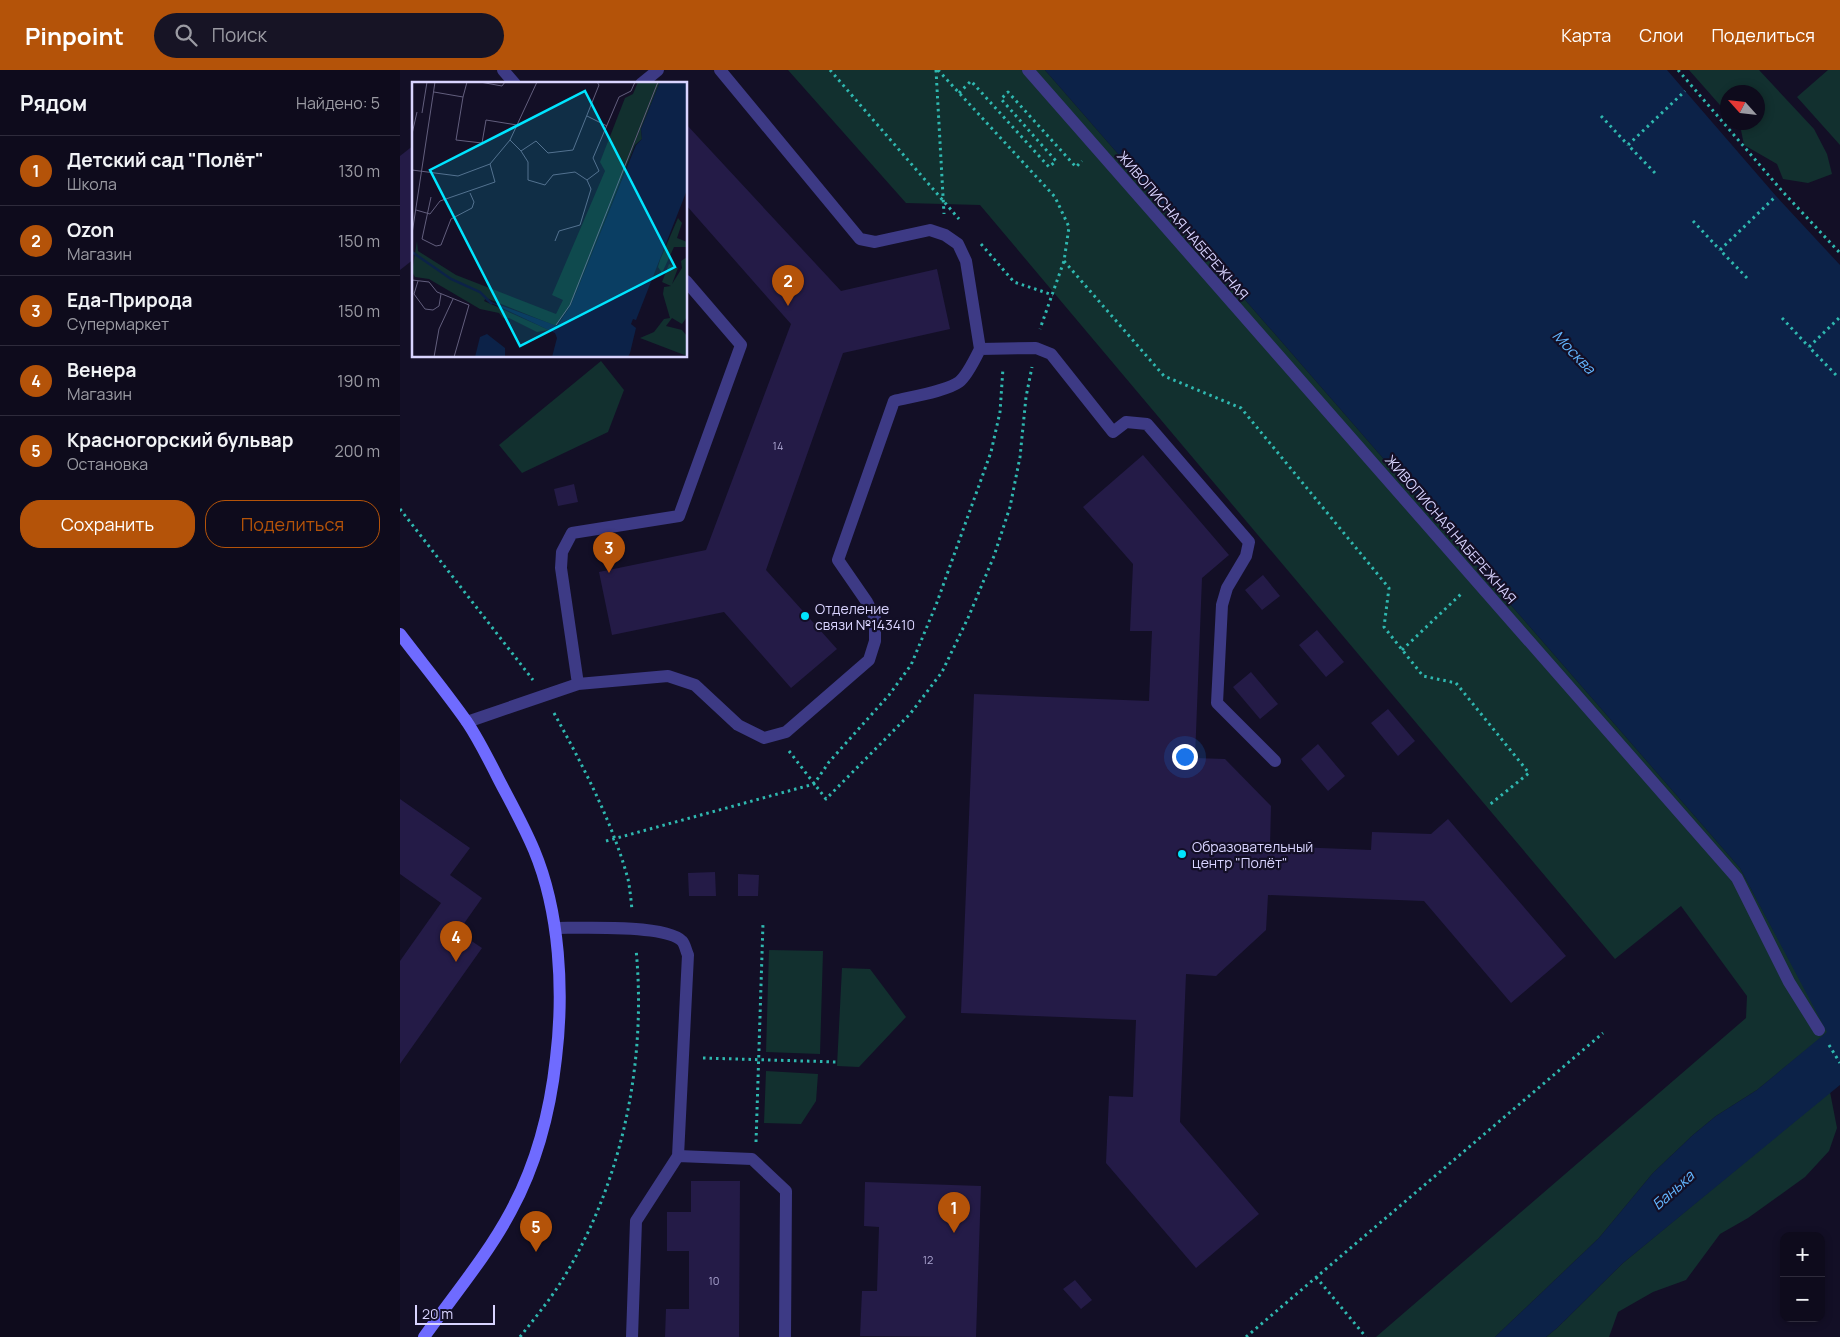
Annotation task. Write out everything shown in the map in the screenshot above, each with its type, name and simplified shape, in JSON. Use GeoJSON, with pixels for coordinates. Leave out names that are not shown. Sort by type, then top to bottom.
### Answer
{"type":"FeatureCollection","features":[{"type":"Feature","properties":{"kind":"main road"},"geometry":{"type":"LineString","coordinates":[[400,634],[467,722],[510,799],[534,851],[549,898],[555,928],[559,984],[559,1034],[553,1084],[545,1128],[529,1173],[511,1212],[424,1337]]}},
{"type":"Feature","properties":{"kind":"street"},"geometry":{"type":"LineString","coordinates":[[503,70],[513,82]]}},
{"type":"Feature","properties":{"kind":"street"},"geometry":{"type":"LineString","coordinates":[[643,82],[658,70]]}},
{"type":"Feature","properties":{"kind":"street"},"geometry":{"type":"LineString","coordinates":[[467,722],[578,684],[668,676],[695,685],[738,725],[764,738],[786,732],[869,660],[876,641],[875,618],[838,560],[894,401],[937,391],[959,382],[974,362],[980,349],[966,261],[958,244],[945,235],[930,230],[875,242],[860,239],[720,70]]}},
{"type":"Feature","properties":{"kind":"street","name":"ЖИВОПИСНАЯ НАБЕРЕЖНАЯ"},"geometry":{"type":"LineString","coordinates":[[1028,70],[1737,878],[1789,982],[1819,1030]]}},
{"type":"Feature","properties":{"kind":"street"},"geometry":{"type":"LineString","coordinates":[[578,684],[562,568],[562,552],[572,533],[679,516],[741,345],[688,284]]}},
{"type":"Feature","properties":{"kind":"street"},"geometry":{"type":"LineString","coordinates":[[980,349],[1036,348],[1051,354],[1113,432],[1126,422],[1148,424],[1249,542],[1246,556],[1227,588],[1222,605],[1218,703],[1274,761]]}},
{"type":"Feature","properties":{"kind":"street"},"geometry":{"type":"LineString","coordinates":[[555,928],[627,928],[672,935],[682,941],[688,955],[678,1156],[636,1221],[632,1337]]}},
{"type":"Feature","properties":{"kind":"street"},"geometry":{"type":"LineString","coordinates":[[678,1156],[752,1159],[786,1191],[785,1337]]}},
{"type":"Feature","properties":{"kind":"path"},"geometry":{"type":"LineString","coordinates":[[830,70],[963,222]]}},
{"type":"Feature","properties":{"kind":"path"},"geometry":{"type":"LineString","coordinates":[[937,70],[945,235]]}},
{"type":"Feature","properties":{"kind":"path"},"geometry":{"type":"LineString","coordinates":[[777,735],[826,799],[910,714],[942,672],[968,618],[990,565],[1010,507],[1020,457],[1026,397],[1036,348],[1041,326],[1064,261],[1069,227],[1055,197],[937,70]]}},
{"type":"Feature","properties":{"kind":"path"},"geometry":{"type":"LineString","coordinates":[[1678,70],[1840,253]]}},
{"type":"Feature","properties":{"kind":"path"},"geometry":{"type":"LineString","coordinates":[[959,92],[971,82],[1049,168],[1056,161],[1001,99],[1008,92],[1076,167],[1096,148]]}},
{"type":"Feature","properties":{"kind":"path"},"geometry":{"type":"LineString","coordinates":[[1628,145],[1685,91]]}},
{"type":"Feature","properties":{"kind":"path"},"geometry":{"type":"LineString","coordinates":[[1601,116],[1655,173]]}},
{"type":"Feature","properties":{"kind":"path"},"geometry":{"type":"LineString","coordinates":[[1720,250],[1776,196]]}},
{"type":"Feature","properties":{"kind":"path"},"geometry":{"type":"LineString","coordinates":[[1693,221],[1747,278]]}},
{"type":"Feature","properties":{"kind":"path"},"geometry":{"type":"LineString","coordinates":[[976,237],[1014,282],[1053,295]]}},
{"type":"Feature","properties":{"kind":"path"},"geometry":{"type":"LineString","coordinates":[[1064,261],[1164,376],[1240,408],[1389,588],[1384,627],[1422,676],[1456,683],[1529,773],[1488,806]]}},
{"type":"Feature","properties":{"kind":"path"},"geometry":{"type":"LineString","coordinates":[[1809,346],[1840,317]]}},
{"type":"Feature","properties":{"kind":"path"},"geometry":{"type":"LineString","coordinates":[[1782,318],[1836,375]]}},
{"type":"Feature","properties":{"kind":"path"},"geometry":{"type":"LineString","coordinates":[[1402,650],[1476,580]]}},
{"type":"Feature","properties":{"kind":"path"},"geometry":{"type":"LineString","coordinates":[[752,1159],[756,1142],[763,923]]}},
{"type":"Feature","properties":{"kind":"path"},"geometry":{"type":"LineString","coordinates":[[1246,1337],[1603,1033]]}},
{"type":"Feature","properties":{"kind":"path"},"geometry":{"type":"LineString","coordinates":[[683,1058],[837,1062]]}},
{"type":"Feature","properties":{"kind":"path"},"geometry":{"type":"LineString","coordinates":[[1316,1277],[1366,1337]]}},
{"type":"Feature","properties":{"kind":"green space"},"geometry":{"type":"Polygon","coordinates":[[[788,70],[1045,70],[1740,868],[1828,1032],[1757,1090],[1716,1116],[1693,1135],[1653,1173],[1599,1238],[1495,1337],[1376,1337],[1746,1018],[1747,996],[1681,906],[1615,959],[980,205],[906,203],[788,70]]]}},
{"type":"Feature","properties":{"kind":"green space"},"geometry":{"type":"Polygon","coordinates":[[[1689,70],[1759,70],[1814,129],[1827,154],[1832,174],[1808,183],[1783,179],[1777,164],[1744,145],[1741,130],[1765,130],[1765,85],[1720,85],[1720,105],[1689,70]]]}},
{"type":"Feature","properties":{"kind":"green space"},"geometry":{"type":"Polygon","coordinates":[[[1828,70],[1840,70],[1840,145],[1797,97],[1828,70]]]}},
{"type":"Feature","properties":{"kind":"green space"},"geometry":{"type":"Polygon","coordinates":[[[601,361],[624,390],[608,432],[522,473],[499,445],[601,361]]]}},
{"type":"Feature","properties":{"kind":"green space"},"geometry":{"type":"Polygon","coordinates":[[[769,950],[823,951],[820,1054],[766,1052],[769,950]]]}},
{"type":"Feature","properties":{"kind":"green space"},"geometry":{"type":"Polygon","coordinates":[[[842,968],[870,969],[906,1017],[859,1067],[837,1066],[842,968]]]}},
{"type":"Feature","properties":{"kind":"green space"},"geometry":{"type":"Polygon","coordinates":[[[766,1071],[818,1074],[816,1101],[801,1124],[764,1123],[766,1071]]]}},
{"type":"Feature","properties":{"kind":"green space"},"geometry":{"type":"Polygon","coordinates":[[[1830,1092],[1837,1128],[1829,1151],[1805,1177],[1748,1218],[1720,1234],[1686,1280],[1653,1292],[1618,1312],[1609,1337],[1546,1337],[1623,1263],[1830,1092]]]}},
{"type":"Feature","properties":{"kind":"water"},"geometry":{"type":"Polygon","coordinates":[[[1045,70],[1667,70],[1776,196],[1840,265],[1840,1085],[1623,1263],[1546,1337],[1495,1337],[1599,1238],[1653,1173],[1693,1135],[1716,1116],[1757,1090],[1827,1032],[1740,868],[1045,70]]]}},
{"type":"Feature","properties":{"kind":"building"},"geometry":{"type":"Polygon","coordinates":[[[688,126],[841,291],[937,269],[950,329],[843,353],[766,570],[837,649],[791,688],[724,612],[612,635],[599,572],[706,550],[791,324],[688,207],[688,126]]]}},
{"type":"Feature","properties":{"kind":"building"},"geometry":{"type":"Polygon","coordinates":[[[412,147],[412,261],[400,270],[400,156],[412,147]]]}},
{"type":"Feature","properties":{"kind":"building"},"geometry":{"type":"Polygon","coordinates":[[[1143,455],[1229,555],[1202,578],[1195,758],[1225,759],[1271,806],[1270,846],[1371,850],[1372,832],[1431,834],[1448,819],[1566,956],[1511,1003],[1424,901],[1268,895],[1266,930],[1216,976],[1186,974],[1180,1122],[1259,1214],[1196,1268],[1106,1163],[1109,1096],[1133,1097],[1136,1020],[961,1013],[974,694],[1149,701],[1152,631],[1130,631],[1133,564],[1083,507],[1143,455]]]}},
{"type":"Feature","properties":{"kind":"building"},"geometry":{"type":"Polygon","coordinates":[[[574,484],[578,502],[558,506],[554,489],[574,484]]]}},
{"type":"Feature","properties":{"kind":"building"},"geometry":{"type":"Polygon","coordinates":[[[1263,575],[1280,596],[1262,610],[1245,590],[1263,575]]]}},
{"type":"Feature","properties":{"kind":"building"},"geometry":{"type":"Polygon","coordinates":[[[1317,630],[1344,662],[1326,677],[1299,645],[1317,630]]]}},
{"type":"Feature","properties":{"kind":"building"},"geometry":{"type":"Polygon","coordinates":[[[1251,672],[1278,704],[1260,719],[1233,687],[1251,672]]]}},
{"type":"Feature","properties":{"kind":"building"},"geometry":{"type":"Polygon","coordinates":[[[1388,709],[1415,741],[1398,756],[1371,723],[1388,709]]]}},
{"type":"Feature","properties":{"kind":"building"},"geometry":{"type":"Polygon","coordinates":[[[1318,744],[1345,776],[1328,791],[1301,759],[1318,744]]]}},
{"type":"Feature","properties":{"kind":"building"},"geometry":{"type":"Polygon","coordinates":[[[400,799],[470,848],[450,875],[482,898],[458,932],[482,948],[400,1064],[400,961],[441,903],[400,874],[400,799]]]}},
{"type":"Feature","properties":{"kind":"building"},"geometry":{"type":"Polygon","coordinates":[[[715,872],[716,896],[689,896],[688,873],[715,872]]]}},
{"type":"Feature","properties":{"kind":"building"},"geometry":{"type":"Polygon","coordinates":[[[738,874],[759,875],[758,896],[738,896],[738,874]]]}},
{"type":"Feature","properties":{"kind":"building"},"geometry":{"type":"Polygon","coordinates":[[[691,1181],[740,1181],[739,1337],[665,1337],[666,1309],[689,1309],[689,1251],[667,1251],[667,1212],[691,1212],[691,1181]]]}},
{"type":"Feature","properties":{"kind":"building"},"geometry":{"type":"Polygon","coordinates":[[[865,1182],[981,1186],[976,1337],[860,1336],[862,1291],[877,1291],[879,1227],[864,1226],[865,1182]]]}},
{"type":"Feature","properties":{"kind":"building"},"geometry":{"type":"Polygon","coordinates":[[[1075,1280],[1092,1300],[1081,1309],[1063,1289],[1075,1280]]]}},
{"type":"Feature","properties":{"kind":"place","name":"Ozon"},"geometry":{"type":"Point","coordinates":[788,306]}},
{"type":"Feature","properties":{"kind":"place","name":"Еда-Природа"},"geometry":{"type":"Point","coordinates":[609,573]}},
{"type":"Feature","properties":{"kind":"place","name":"Отделение связи №143410"},"geometry":{"type":"Point","coordinates":[805,616]}},
{"type":"Feature","properties":{"kind":"place","name":"Образовательный центр \"Полёт\""},"geometry":{"type":"Point","coordinates":[1182,854]}},
{"type":"Feature","properties":{"kind":"place","name":"Венера"},"geometry":{"type":"Point","coordinates":[456,962]}},
{"type":"Feature","properties":{"kind":"place","name":"Детский сад \"Полёт\""},"geometry":{"type":"Point","coordinates":[954,1233]}},
{"type":"Feature","properties":{"kind":"place","name":"Красногорский бульвар"},"geometry":{"type":"Point","coordinates":[536,1252]}},
{"type":"Feature","properties":{"kind":"water label","name":"Москва"},"geometry":{"type":"Point","coordinates":[1574,352]}},
{"type":"Feature","properties":{"kind":"water label","name":"Банька"},"geometry":{"type":"Point","coordinates":[1673,1190]}}]}
